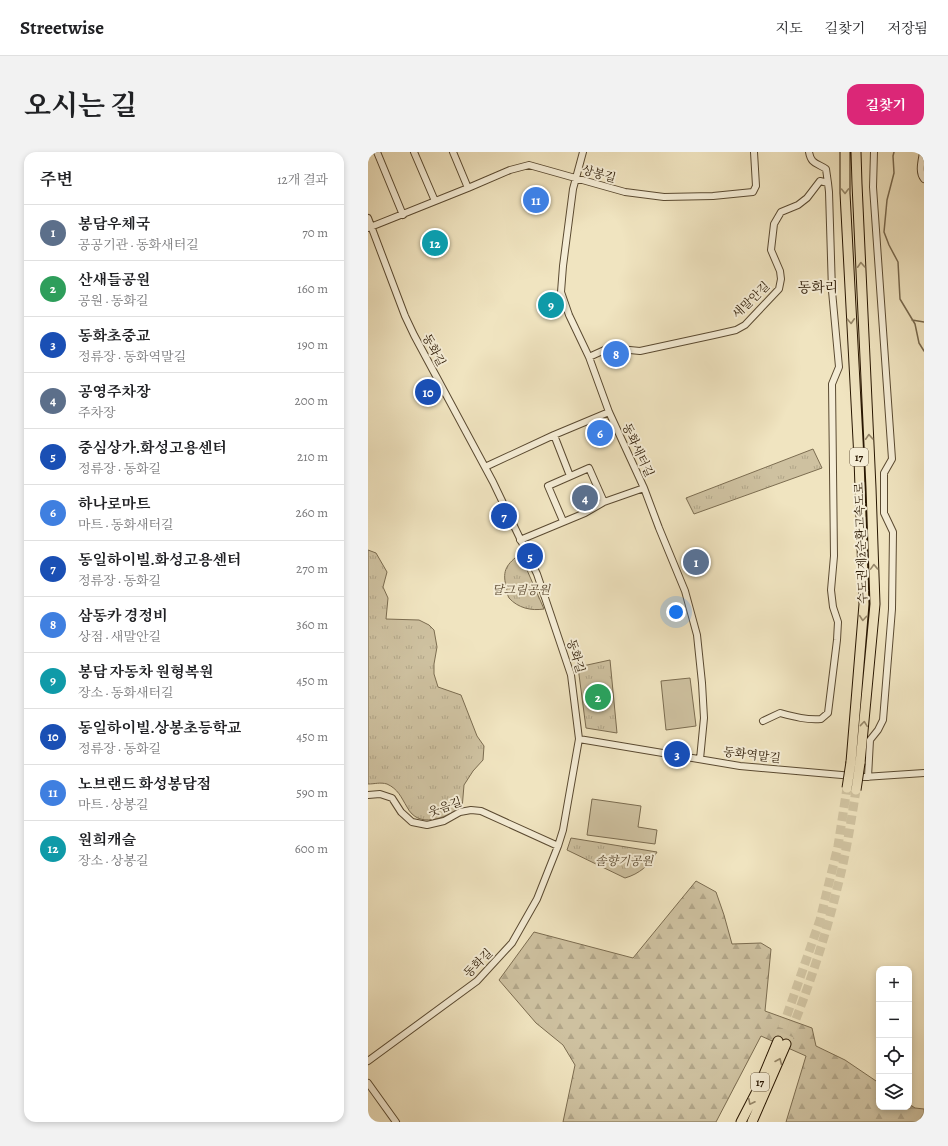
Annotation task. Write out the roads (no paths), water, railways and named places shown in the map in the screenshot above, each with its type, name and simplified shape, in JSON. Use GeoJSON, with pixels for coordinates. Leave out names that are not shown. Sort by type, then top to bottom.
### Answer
{"type":"FeatureCollection","features":[{"type":"Feature","properties":{"kind":"highway","name":"수도권제2순환고속도로"},"geometry":{"type":"LineString","coordinates":[[845,152],[845,193],[859,459],[864,604],[855,763]]}},
{"type":"Feature","properties":{"kind":"highway","name":"수도권제2순환고속도로"},"geometry":{"type":"LineString","coordinates":[[852,789],[875,604],[864,309],[856,152]]}},
{"type":"Feature","properties":{"kind":"highway"},"geometry":{"type":"LineString","coordinates":[[857,184],[860,152]]}},
{"type":"Feature","properties":{"kind":"highway","name":"17"},"geometry":{"type":"LineString","coordinates":[[741,1122],[782,1043],[752,1122]]}},
{"type":"Feature","properties":{"kind":"street"},"geometry":{"type":"LineString","coordinates":[[377,152],[403,214]]}},
{"type":"Feature","properties":{"kind":"street"},"geometry":{"type":"LineString","coordinates":[[414,152],[435,201]]}},
{"type":"Feature","properties":{"kind":"street"},"geometry":{"type":"LineString","coordinates":[[453,152],[468,188]]}},
{"type":"Feature","properties":{"kind":"street","name":"동화새터길"},"geometry":{"type":"LineString","coordinates":[[583,152],[575,179],[563,266],[561,292],[569,315],[589,357],[608,412],[644,488],[685,590],[697,635],[704,718],[700,759]]}},
{"type":"Feature","properties":{"kind":"street","name":"상봉길"},"geometry":{"type":"LineString","coordinates":[[370,228],[510,170],[529,165],[626,192],[664,197],[742,194],[753,192],[756,186],[754,152]]}},
{"type":"Feature","properties":{"kind":"street"},"geometry":{"type":"LineString","coordinates":[[763,721],[780,713],[803,719],[821,719],[828,713],[838,640],[838,622],[833,607],[831,590],[834,556],[832,384],[839,367],[832,290],[829,192],[826,169],[810,159],[809,152]]}},
{"type":"Feature","properties":{"kind":"street"},"geometry":{"type":"LineString","coordinates":[[868,777],[870,740],[878,730],[883,720],[892,609],[893,532],[884,513],[884,473],[892,459],[873,187],[874,152]]}},
{"type":"Feature","properties":{"kind":"street"},"geometry":{"type":"LineString","coordinates":[[923,152],[921,172],[924,179]]}},
{"type":"Feature","properties":{"kind":"street","name":"새말안길"},"geometry":{"type":"LineString","coordinates":[[589,357],[609,348],[640,351],[736,330],[745,325],[762,305],[779,289],[782,280],[780,271],[771,250],[774,224],[780,212],[798,205],[807,198],[820,181],[828,183]]}},
{"type":"Feature","properties":{"kind":"street","name":"동화길"},"geometry":{"type":"LineString","coordinates":[[368,218],[370,228],[414,335],[485,467],[537,574],[571,674],[579,739],[563,830],[558,846],[537,898],[512,943],[477,981],[368,1061]]}},
{"type":"Feature","properties":{"kind":"street"},"geometry":{"type":"LineString","coordinates":[[485,467],[608,412]]}},
{"type":"Feature","properties":{"kind":"street"},"geometry":{"type":"LineString","coordinates":[[554,435],[570,476]]}},
{"type":"Feature","properties":{"kind":"street"},"geometry":{"type":"LineString","coordinates":[[563,521],[548,486],[589,468],[604,502]]}},
{"type":"Feature","properties":{"kind":"street"},"geometry":{"type":"LineString","coordinates":[[520,540],[584,513],[604,502],[644,488]]}},
{"type":"Feature","properties":{"kind":"street","name":"동화역말길"},"geometry":{"type":"LineString","coordinates":[[579,739],[740,766],[868,777],[924,773]]}},
{"type":"Feature","properties":{"kind":"street","name":"웃음길"},"geometry":{"type":"LineString","coordinates":[[368,796],[380,794],[392,798],[401,812],[412,822],[427,825],[444,820],[460,812],[471,810],[481,811],[558,846]]}},
{"type":"Feature","properties":{"kind":"street"},"geometry":{"type":"LineString","coordinates":[[368,1084],[396,1122]]}},
{"type":"Feature","properties":{"kind":"waterway"},"geometry":{"type":"LineString","coordinates":[[894,152],[894,173],[887,200],[884,232],[898,262],[900,299],[915,324],[919,343],[924,351]]}},
{"type":"Feature","properties":{"kind":"waterway"},"geometry":{"type":"LineString","coordinates":[[912,320],[924,322]]}},
{"type":"Feature","properties":{"kind":"tunnel"},"geometry":{"type":"LineString","coordinates":[[778,1041],[820,920],[838,846],[847,788]]}},
{"type":"Feature","properties":{"kind":"tunnel"},"geometry":{"type":"LineString","coordinates":[[786,1044],[808,986],[833,905],[843,862],[856,790]]}},
{"type":"Feature","properties":{"kind":"place","name":"노브랜드 화성봉담점"},"geometry":{"type":"Point","coordinates":[536,200]}},
{"type":"Feature","properties":{"kind":"place","name":"원희캐슬"},"geometry":{"type":"Point","coordinates":[435,243]}},
{"type":"Feature","properties":{"kind":"place","name":"봉담 자동차 원형복원"},"geometry":{"type":"Point","coordinates":[551,305]}},
{"type":"Feature","properties":{"kind":"place","name":"삼동카 경정비"},"geometry":{"type":"Point","coordinates":[616,354]}},
{"type":"Feature","properties":{"kind":"place","name":"동일하이빌.상봉초등학교"},"geometry":{"type":"Point","coordinates":[428,392]}},
{"type":"Feature","properties":{"kind":"place","name":"하나로마트"},"geometry":{"type":"Point","coordinates":[600,433]}},
{"type":"Feature","properties":{"kind":"place","name":"공영주차장"},"geometry":{"type":"Point","coordinates":[585,498]}},
{"type":"Feature","properties":{"kind":"place","name":"동일하이빌.화성고용센터"},"geometry":{"type":"Point","coordinates":[504,516]}},
{"type":"Feature","properties":{"kind":"place","name":"중심상가.화성고용센터"},"geometry":{"type":"Point","coordinates":[530,556]}},
{"type":"Feature","properties":{"kind":"place","name":"봉담우체국"},"geometry":{"type":"Point","coordinates":[696,562]}},
{"type":"Feature","properties":{"kind":"place","name":"산새들공원"},"geometry":{"type":"Point","coordinates":[598,697]}},
{"type":"Feature","properties":{"kind":"place","name":"동화초중교"},"geometry":{"type":"Point","coordinates":[677,754]}},
{"type":"Feature","properties":{"kind":"district","name":"동화리"},"geometry":{"type":"Point","coordinates":[818,287]}},
{"type":"Feature","properties":{"kind":"park label","name":"달그림공원"},"geometry":{"type":"Point","coordinates":[521,590]}},
{"type":"Feature","properties":{"kind":"park label","name":"솔향기공원"},"geometry":{"type":"Point","coordinates":[624,861]}}]}
